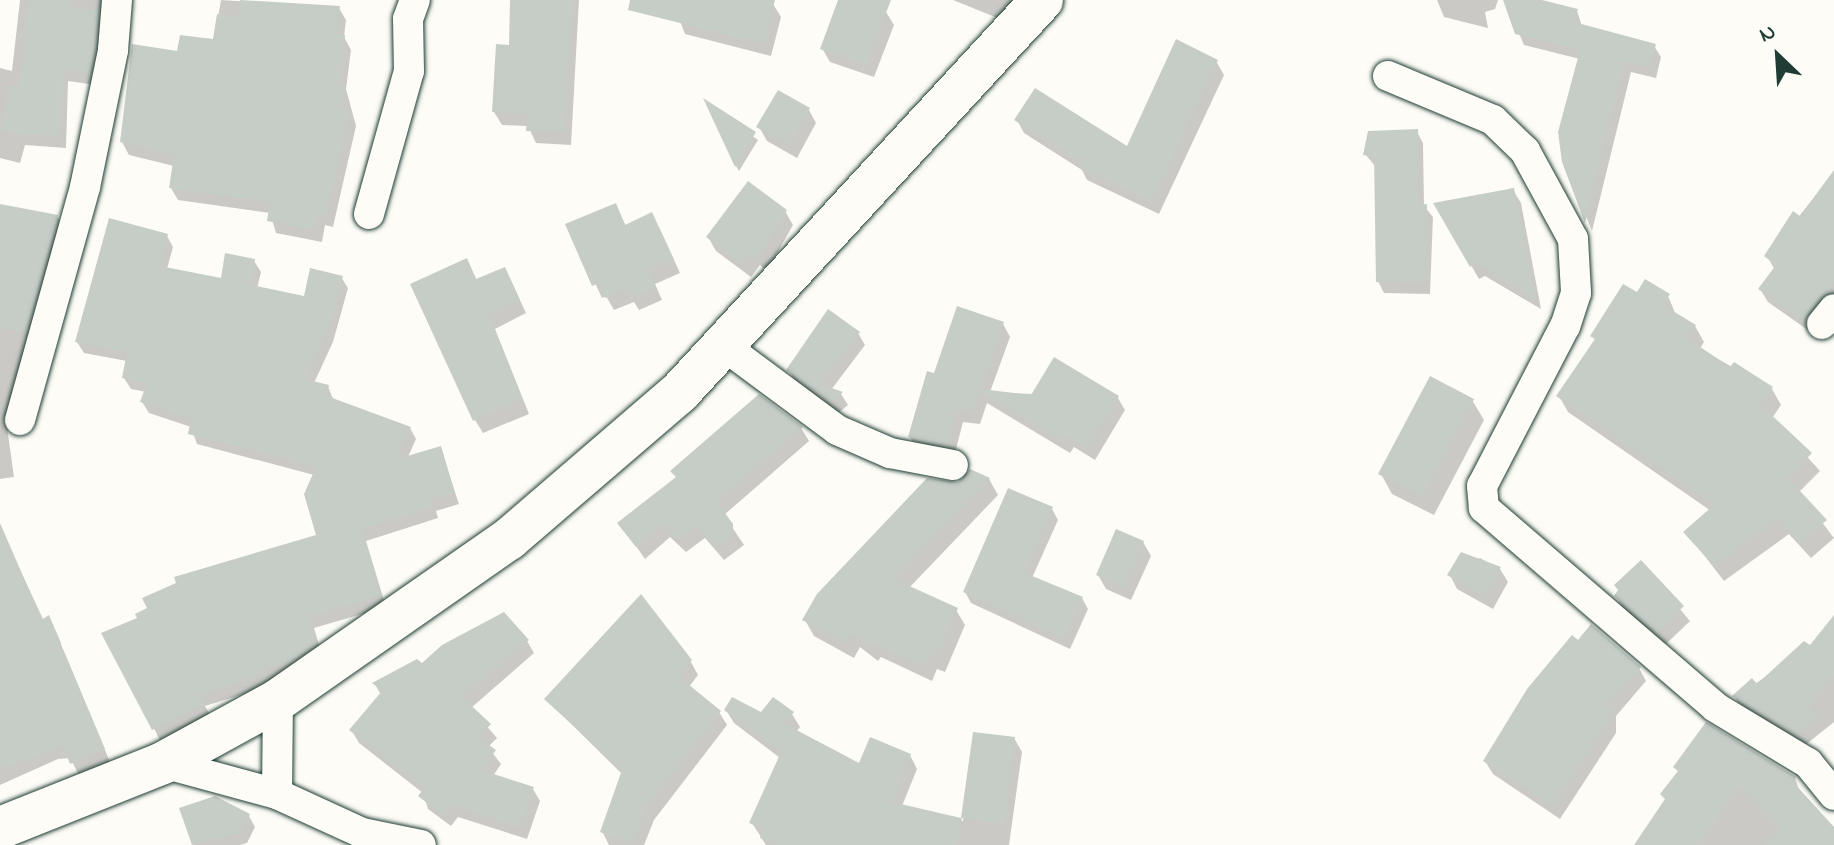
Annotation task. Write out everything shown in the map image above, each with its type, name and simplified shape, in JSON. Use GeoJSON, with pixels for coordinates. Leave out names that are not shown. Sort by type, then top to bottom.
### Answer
{"type":"FeatureCollection","features":[{"type":"Feature","properties":{"kind":"street"},"geometry":{"type":"LineString","coordinates":[[20,420],[85,187],[113,50],[117,0]]}},
{"type":"Feature","properties":{"kind":"street"},"geometry":{"type":"LineString","coordinates":[[369,214],[409,71],[408,19],[415,0]]}},
{"type":"Feature","properties":{"kind":"street"},"geometry":{"type":"LineString","coordinates":[[0,828],[163,763],[278,700],[509,539],[634,434],[724,346],[1042,0]]}},
{"type":"Feature","properties":{"kind":"street"},"geometry":{"type":"LineString","coordinates":[[1388,76],[1493,120],[1525,151],[1573,239],[1576,293],[1565,326],[1482,486],[1484,508],[1715,707],[1808,763],[1834,795]]}},
{"type":"Feature","properties":{"kind":"street"},"geometry":{"type":"LineString","coordinates":[[724,346],[837,430],[890,453],[953,465]]}},
{"type":"Feature","properties":{"kind":"street"},"geometry":{"type":"LineString","coordinates":[[277,794],[278,700]]}},
{"type":"Feature","properties":{"kind":"street"},"geometry":{"type":"LineString","coordinates":[[163,763],[277,794],[362,833],[421,845]]}},
{"type":"Feature","properties":{"kind":"building"},"geometry":{"type":"Polygon","coordinates":[[[29,0],[71,0],[70,7],[98,11],[90,73],[62,70],[60,136],[0,132],[8,85],[18,88],[29,0]]]}},
{"type":"Feature","properties":{"kind":"building"},"geometry":{"type":"Polygon","coordinates":[[[240,0],[340,6],[336,34],[345,35],[339,85],[346,86],[342,110],[350,111],[326,215],[318,213],[315,230],[267,221],[270,202],[169,188],[174,155],[120,142],[132,44],[177,51],[180,35],[213,39],[217,14],[238,17],[240,0]]]}},
{"type":"Feature","properties":{"kind":"building"},"geometry":{"type":"Polygon","coordinates":[[[510,0],[573,0],[564,132],[526,131],[527,114],[492,112],[496,44],[509,45],[510,0]]]}},
{"type":"Feature","properties":{"kind":"building"},"geometry":{"type":"Polygon","coordinates":[[[630,0],[775,0],[764,44],[628,10],[630,0]]]}},
{"type":"Feature","properties":{"kind":"building"},"geometry":{"type":"Polygon","coordinates":[[[838,0],[891,0],[866,65],[820,49],[838,0]]]}},
{"type":"Feature","properties":{"kind":"building"},"geometry":{"type":"Polygon","coordinates":[[[1503,0],[1542,0],[1578,9],[1574,22],[1656,44],[1650,67],[1624,61],[1585,223],[1562,162],[1558,132],[1580,50],[1515,34],[1503,0]]]}},
{"type":"Feature","properties":{"kind":"building"},"geometry":{"type":"Polygon","coordinates":[[[1176,39],[1218,60],[1152,202],[1078,167],[1079,161],[1014,120],[1035,88],[1127,146],[1176,39]]]}},
{"type":"Feature","properties":{"kind":"building"},"geometry":{"type":"Polygon","coordinates":[[[778,90],[810,108],[789,145],[756,127],[778,90]]]}},
{"type":"Feature","properties":{"kind":"building"},"geometry":{"type":"Polygon","coordinates":[[[703,98],[756,132],[735,167],[703,98]]]}},
{"type":"Feature","properties":{"kind":"building"},"geometry":{"type":"Polygon","coordinates":[[[1418,129],[1419,205],[1427,204],[1425,283],[1376,282],[1374,156],[1363,155],[1368,131],[1418,129]]]}},
{"type":"Feature","properties":{"kind":"building"},"geometry":{"type":"Polygon","coordinates":[[[1834,170],[1834,283],[1804,322],[1758,289],[1776,265],[1764,256],[1793,211],[1800,216],[1834,170]]]}},
{"type":"Feature","properties":{"kind":"building"},"geometry":{"type":"Polygon","coordinates":[[[748,181],[787,210],[759,259],[751,253],[742,265],[706,237],[748,181]]]}},
{"type":"Feature","properties":{"kind":"building"},"geometry":{"type":"Polygon","coordinates":[[[1514,188],[1535,299],[1476,263],[1470,267],[1433,203],[1514,188]]]}},
{"type":"Feature","properties":{"kind":"building"},"geometry":{"type":"Polygon","coordinates":[[[616,203],[625,225],[652,212],[674,260],[649,270],[656,287],[630,298],[626,289],[605,298],[599,283],[592,286],[565,224],[616,203]]]}},
{"type":"Feature","properties":{"kind":"building"},"geometry":{"type":"Polygon","coordinates":[[[0,204],[58,215],[26,333],[0,328],[0,204]]]}},
{"type":"Feature","properties":{"kind":"building"},"geometry":{"type":"Polygon","coordinates":[[[109,218],[168,234],[160,266],[221,278],[225,253],[255,259],[251,285],[304,296],[310,268],[343,276],[328,330],[305,379],[329,385],[327,396],[411,427],[397,459],[441,446],[455,493],[431,500],[433,507],[362,529],[381,596],[309,617],[317,644],[291,661],[264,670],[265,674],[201,695],[205,704],[152,730],[101,633],[137,618],[135,614],[147,608],[142,598],[176,583],[174,577],[316,535],[304,494],[316,467],[188,434],[191,419],[140,402],[147,383],[122,378],[127,352],[75,342],[109,218]]]}},
{"type":"Feature","properties":{"kind":"building"},"geometry":{"type":"Polygon","coordinates":[[[467,258],[476,279],[505,267],[520,300],[489,315],[523,400],[473,421],[410,284],[467,258]]]}},
{"type":"Feature","properties":{"kind":"building"},"geometry":{"type":"Polygon","coordinates":[[[1645,279],[1670,294],[1663,305],[1696,325],[1687,338],[1730,367],[1734,362],[1773,387],[1761,405],[1812,453],[1788,478],[1827,520],[1800,543],[1778,519],[1714,566],[1683,532],[1714,505],[1556,396],[1595,339],[1590,336],[1623,284],[1637,292],[1645,279]]]}},
{"type":"Feature","properties":{"kind":"building"},"geometry":{"type":"Polygon","coordinates":[[[957,306],[1004,322],[981,389],[1031,395],[1054,357],[1119,396],[1088,449],[1067,435],[1063,442],[980,392],[973,412],[957,410],[947,446],[908,437],[927,371],[934,373],[957,306]]]}},
{"type":"Feature","properties":{"kind":"building"},"geometry":{"type":"Polygon","coordinates":[[[828,309],[860,332],[820,384],[843,392],[831,403],[786,370],[828,309]]]}},
{"type":"Feature","properties":{"kind":"building"},"geometry":{"type":"Polygon","coordinates":[[[1430,376],[1474,399],[1422,497],[1378,474],[1430,376]]]}},
{"type":"Feature","properties":{"kind":"building"},"geometry":{"type":"Polygon","coordinates":[[[759,394],[803,427],[717,502],[733,524],[733,535],[715,548],[696,526],[677,540],[662,525],[636,547],[617,523],[676,477],[670,471],[759,394]]]}},
{"type":"Feature","properties":{"kind":"building"},"geometry":{"type":"Polygon","coordinates":[[[970,469],[990,478],[894,579],[958,608],[936,657],[928,654],[923,666],[872,643],[869,647],[851,633],[845,643],[802,620],[817,594],[927,478],[958,482],[970,469]]]}},
{"type":"Feature","properties":{"kind":"building"},"geometry":{"type":"Polygon","coordinates":[[[1008,488],[1053,507],[1025,573],[1083,597],[1064,639],[963,592],[1008,488]]]}},
{"type":"Feature","properties":{"kind":"building"},"geometry":{"type":"Polygon","coordinates":[[[0,527],[43,619],[49,615],[61,643],[58,651],[63,649],[105,749],[70,764],[63,746],[0,770],[0,527]]]}},
{"type":"Feature","properties":{"kind":"building"},"geometry":{"type":"Polygon","coordinates":[[[1116,529],[1144,541],[1123,588],[1096,575],[1116,529]]]}},
{"type":"Feature","properties":{"kind":"building"},"geometry":{"type":"Polygon","coordinates":[[[1461,552],[1501,567],[1485,597],[1447,575],[1461,552]]]}},
{"type":"Feature","properties":{"kind":"building"},"geometry":{"type":"Polygon","coordinates":[[[1641,560],[1684,606],[1656,633],[1614,596],[1618,590],[1614,585],[1641,560]]]}},
{"type":"Feature","properties":{"kind":"building"},"geometry":{"type":"Polygon","coordinates":[[[641,594],[692,660],[681,675],[683,680],[721,711],[647,806],[632,844],[600,832],[622,770],[544,699],[641,594]]]}},
{"type":"Feature","properties":{"kind":"building"},"geometry":{"type":"Polygon","coordinates":[[[504,612],[529,640],[462,697],[491,724],[479,738],[496,750],[481,770],[534,787],[520,828],[451,805],[443,815],[418,796],[424,788],[349,730],[382,691],[372,683],[417,659],[422,663],[442,645],[504,612]]]}},
{"type":"Feature","properties":{"kind":"building"},"geometry":{"type":"Polygon","coordinates":[[[1834,615],[1834,676],[1810,706],[1819,718],[1796,735],[1732,696],[1752,678],[1757,684],[1804,641],[1810,645],[1834,615]]]}},
{"type":"Feature","properties":{"kind":"building"},"geometry":{"type":"Polygon","coordinates":[[[1591,624],[1641,667],[1608,704],[1614,708],[1609,719],[1553,807],[1483,761],[1527,689],[1572,635],[1578,640],[1591,624]]]}},
{"type":"Feature","properties":{"kind":"building"},"geometry":{"type":"Polygon","coordinates":[[[732,697],[761,712],[773,697],[794,712],[785,724],[859,763],[870,737],[911,754],[892,802],[961,818],[973,732],[1015,737],[1004,824],[962,818],[956,845],[777,845],[760,838],[763,829],[749,823],[781,752],[724,710],[732,697]]]}},
{"type":"Feature","properties":{"kind":"building"},"geometry":{"type":"Polygon","coordinates":[[[1706,722],[1796,777],[1793,782],[1834,827],[1834,845],[1762,845],[1780,829],[1739,786],[1700,845],[1634,845],[1665,799],[1660,794],[1678,771],[1673,767],[1706,722]]]}},
{"type":"Feature","properties":{"kind":"building"},"geometry":{"type":"Polygon","coordinates":[[[215,796],[250,814],[242,832],[192,845],[179,808],[215,796]]]}}]}
